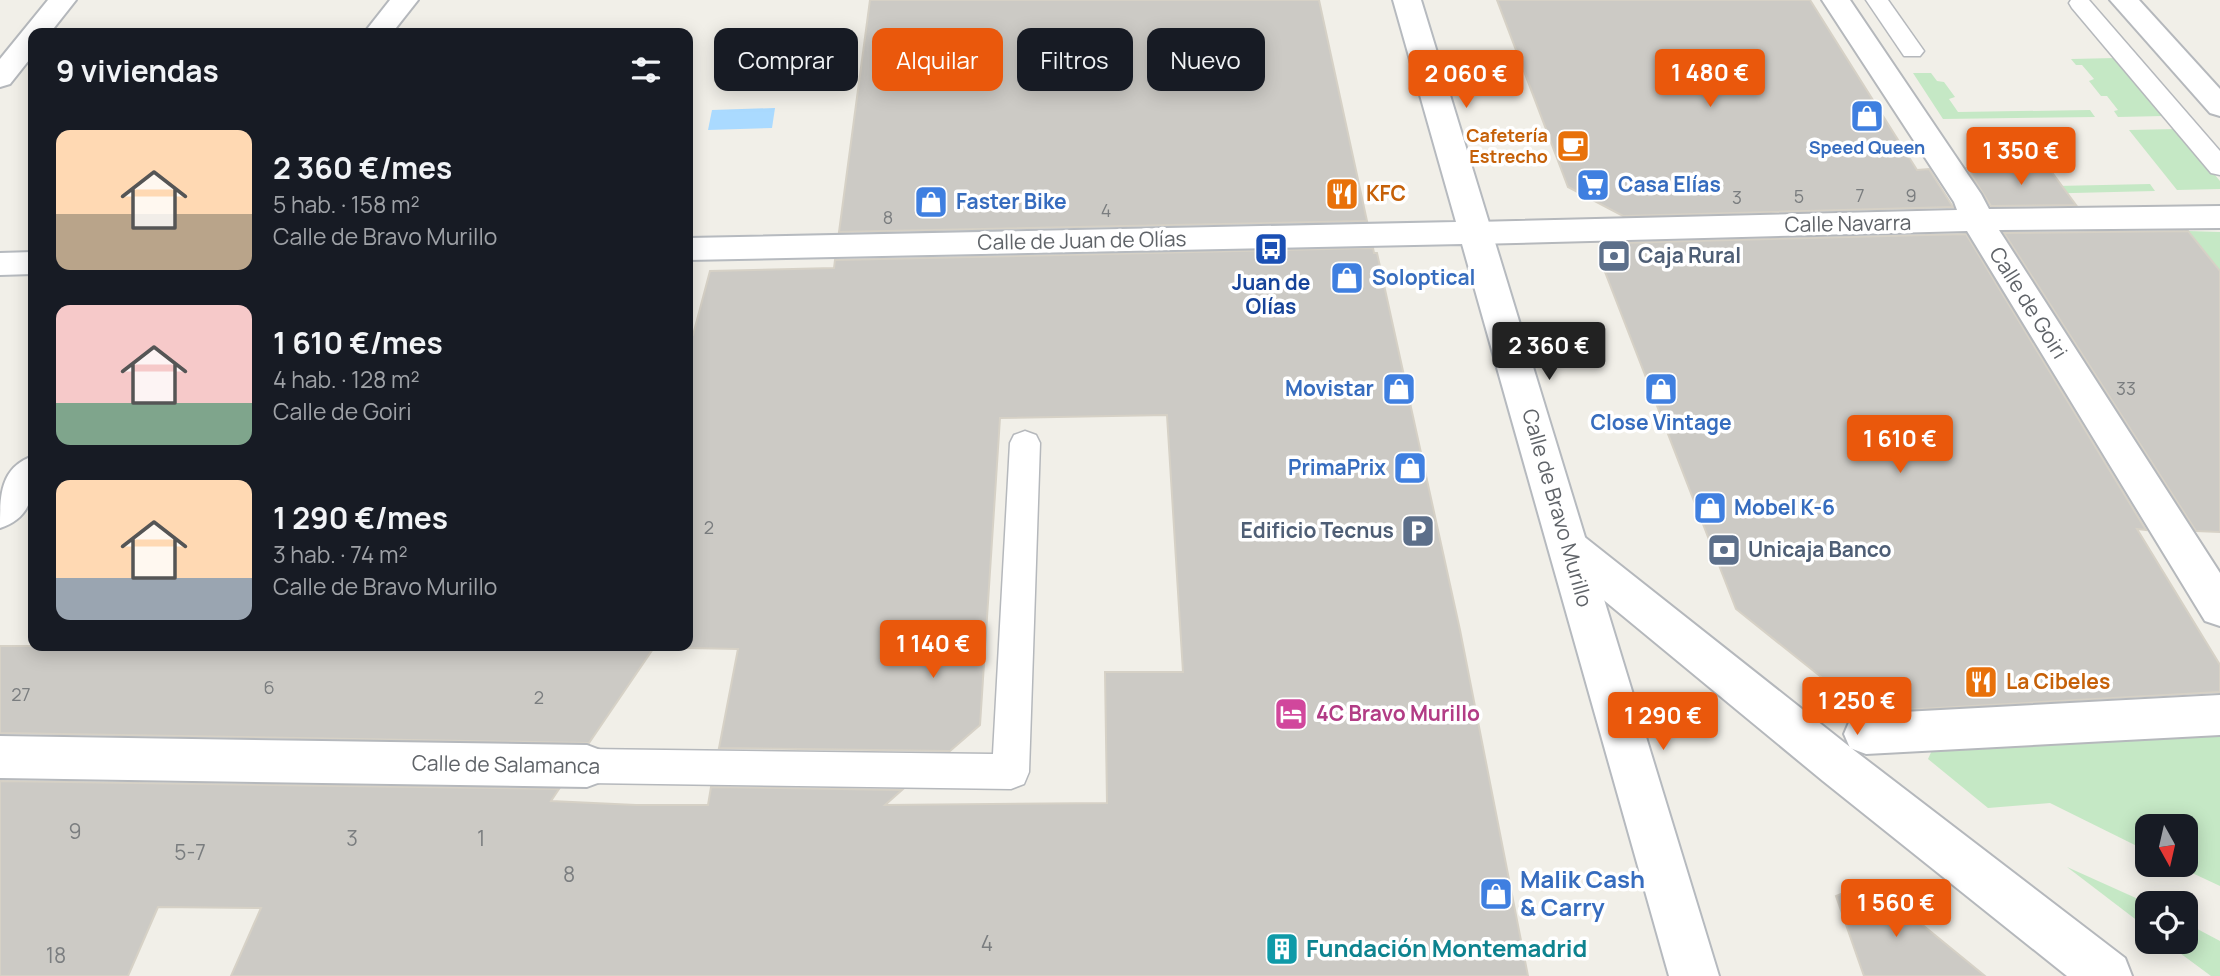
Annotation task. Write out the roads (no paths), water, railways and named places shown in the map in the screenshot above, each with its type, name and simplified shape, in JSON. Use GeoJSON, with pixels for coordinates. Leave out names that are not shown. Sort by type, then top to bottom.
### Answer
{"type":"FeatureCollection","features":[{"type":"Feature","properties":{"kind":"street"},"geometry":{"type":"LineString","coordinates":[[40,28],[62,0]]}},
{"type":"Feature","properties":{"kind":"street"},"geometry":{"type":"LineString","coordinates":[[382,28],[404,0]]}},
{"type":"Feature","properties":{"kind":"street","name":"Calle de Bravo Murillo"},"geometry":{"type":"LineString","coordinates":[[1407,0],[1694,976]]}},
{"type":"Feature","properties":{"kind":"street","name":"Calle de Goiri"},"geometry":{"type":"LineString","coordinates":[[1836,0],[1970,201],[1976,220],[2206,564],[2220,608]]}},
{"type":"Feature","properties":{"kind":"street"},"geometry":{"type":"LineString","coordinates":[[2124,0],[2220,107]]}},
{"type":"Feature","properties":{"kind":"street"},"geometry":{"type":"LineString","coordinates":[[0,78],[28,44]]}},
{"type":"Feature","properties":{"kind":"street","name":"Calle Navarra"},"geometry":{"type":"LineString","coordinates":[[1475,233],[1976,220],[2220,217]]}},
{"type":"Feature","properties":{"kind":"street","name":"Calle de Juan de Olías"},"geometry":{"type":"LineString","coordinates":[[693,249],[1475,233]]}},
{"type":"Feature","properties":{"kind":"street"},"geometry":{"type":"LineString","coordinates":[[0,264],[28,263]]}},
{"type":"Feature","properties":{"kind":"street"},"geometry":{"type":"LineString","coordinates":[[0,512],[28,477]]}},
{"type":"Feature","properties":{"kind":"street"},"geometry":{"type":"LineString","coordinates":[[1568,547],[1839,766],[2107,976]]}},
{"type":"Feature","properties":{"kind":"street"},"geometry":{"type":"LineString","coordinates":[[1866,734],[2220,715]]}},
{"type":"Feature","properties":{"kind":"street","name":"Calle de Salamanca"},"geometry":{"type":"LineString","coordinates":[[0,757],[587,766]]}},
{"type":"Feature","properties":{"kind":"lane"},"geometry":{"type":"LineString","coordinates":[[1877,0],[1912,51]]}},
{"type":"Feature","properties":{"kind":"lane"},"geometry":{"type":"LineString","coordinates":[[2080,3],[2220,167]]}},
{"type":"Feature","properties":{"kind":"lane","name":"Calle de Salamanca"},"geometry":{"type":"LineString","coordinates":[[587,766],[1011,772],[1025,443]]}},
{"type":"Feature","properties":{"kind":"water"},"geometry":{"type":"Polygon","coordinates":[[[775,108],[772,128],[708,130],[712,110],[775,108]]]}},
{"type":"Feature","properties":{"kind":"place","name":"Speed Queen"},"geometry":{"type":"Point","coordinates":[1867,116]}},
{"type":"Feature","properties":{"kind":"place","name":"Cafetería Estrecho"},"geometry":{"type":"Point","coordinates":[1573,146]}},
{"type":"Feature","properties":{"kind":"place","name":"Casa Elías"},"geometry":{"type":"Point","coordinates":[1593,185]}},
{"type":"Feature","properties":{"kind":"place","name":"KFC"},"geometry":{"type":"Point","coordinates":[1342,194]}},
{"type":"Feature","properties":{"kind":"place","name":"Faster Bike"},"geometry":{"type":"Point","coordinates":[931,202]}},
{"type":"Feature","properties":{"kind":"place","name":"Juan de Olías"},"geometry":{"type":"Point","coordinates":[1271,249]}},
{"type":"Feature","properties":{"kind":"place","name":"Caja Rural"},"geometry":{"type":"Point","coordinates":[1614,256]}},
{"type":"Feature","properties":{"kind":"place","name":"Soloptical"},"geometry":{"type":"Point","coordinates":[1347,278]}},
{"type":"Feature","properties":{"kind":"place","name":"Movistar"},"geometry":{"type":"Point","coordinates":[1399,389]}},
{"type":"Feature","properties":{"kind":"place","name":"Close Vintage"},"geometry":{"type":"Point","coordinates":[1661,389]}},
{"type":"Feature","properties":{"kind":"place","name":"PrimaPrix"},"geometry":{"type":"Point","coordinates":[1410,468]}},
{"type":"Feature","properties":{"kind":"place","name":"Mobel K-6"},"geometry":{"type":"Point","coordinates":[1710,508]}},
{"type":"Feature","properties":{"kind":"place","name":"Edificio Tecnus"},"geometry":{"type":"Point","coordinates":[1418,531]}},
{"type":"Feature","properties":{"kind":"place","name":"Unicaja Banco"},"geometry":{"type":"Point","coordinates":[1724,550]}},
{"type":"Feature","properties":{"kind":"place","name":"La Cibeles"},"geometry":{"type":"Point","coordinates":[1981,682]}},
{"type":"Feature","properties":{"kind":"place","name":"4C Bravo Murillo"},"geometry":{"type":"Point","coordinates":[1291,714]}},
{"type":"Feature","properties":{"kind":"place","name":"Malik Cash & Carry"},"geometry":{"type":"Point","coordinates":[1496,894]}},
{"type":"Feature","properties":{"kind":"place","name":"Fundación Montemadrid"},"geometry":{"type":"Point","coordinates":[1282,949]}}]}
